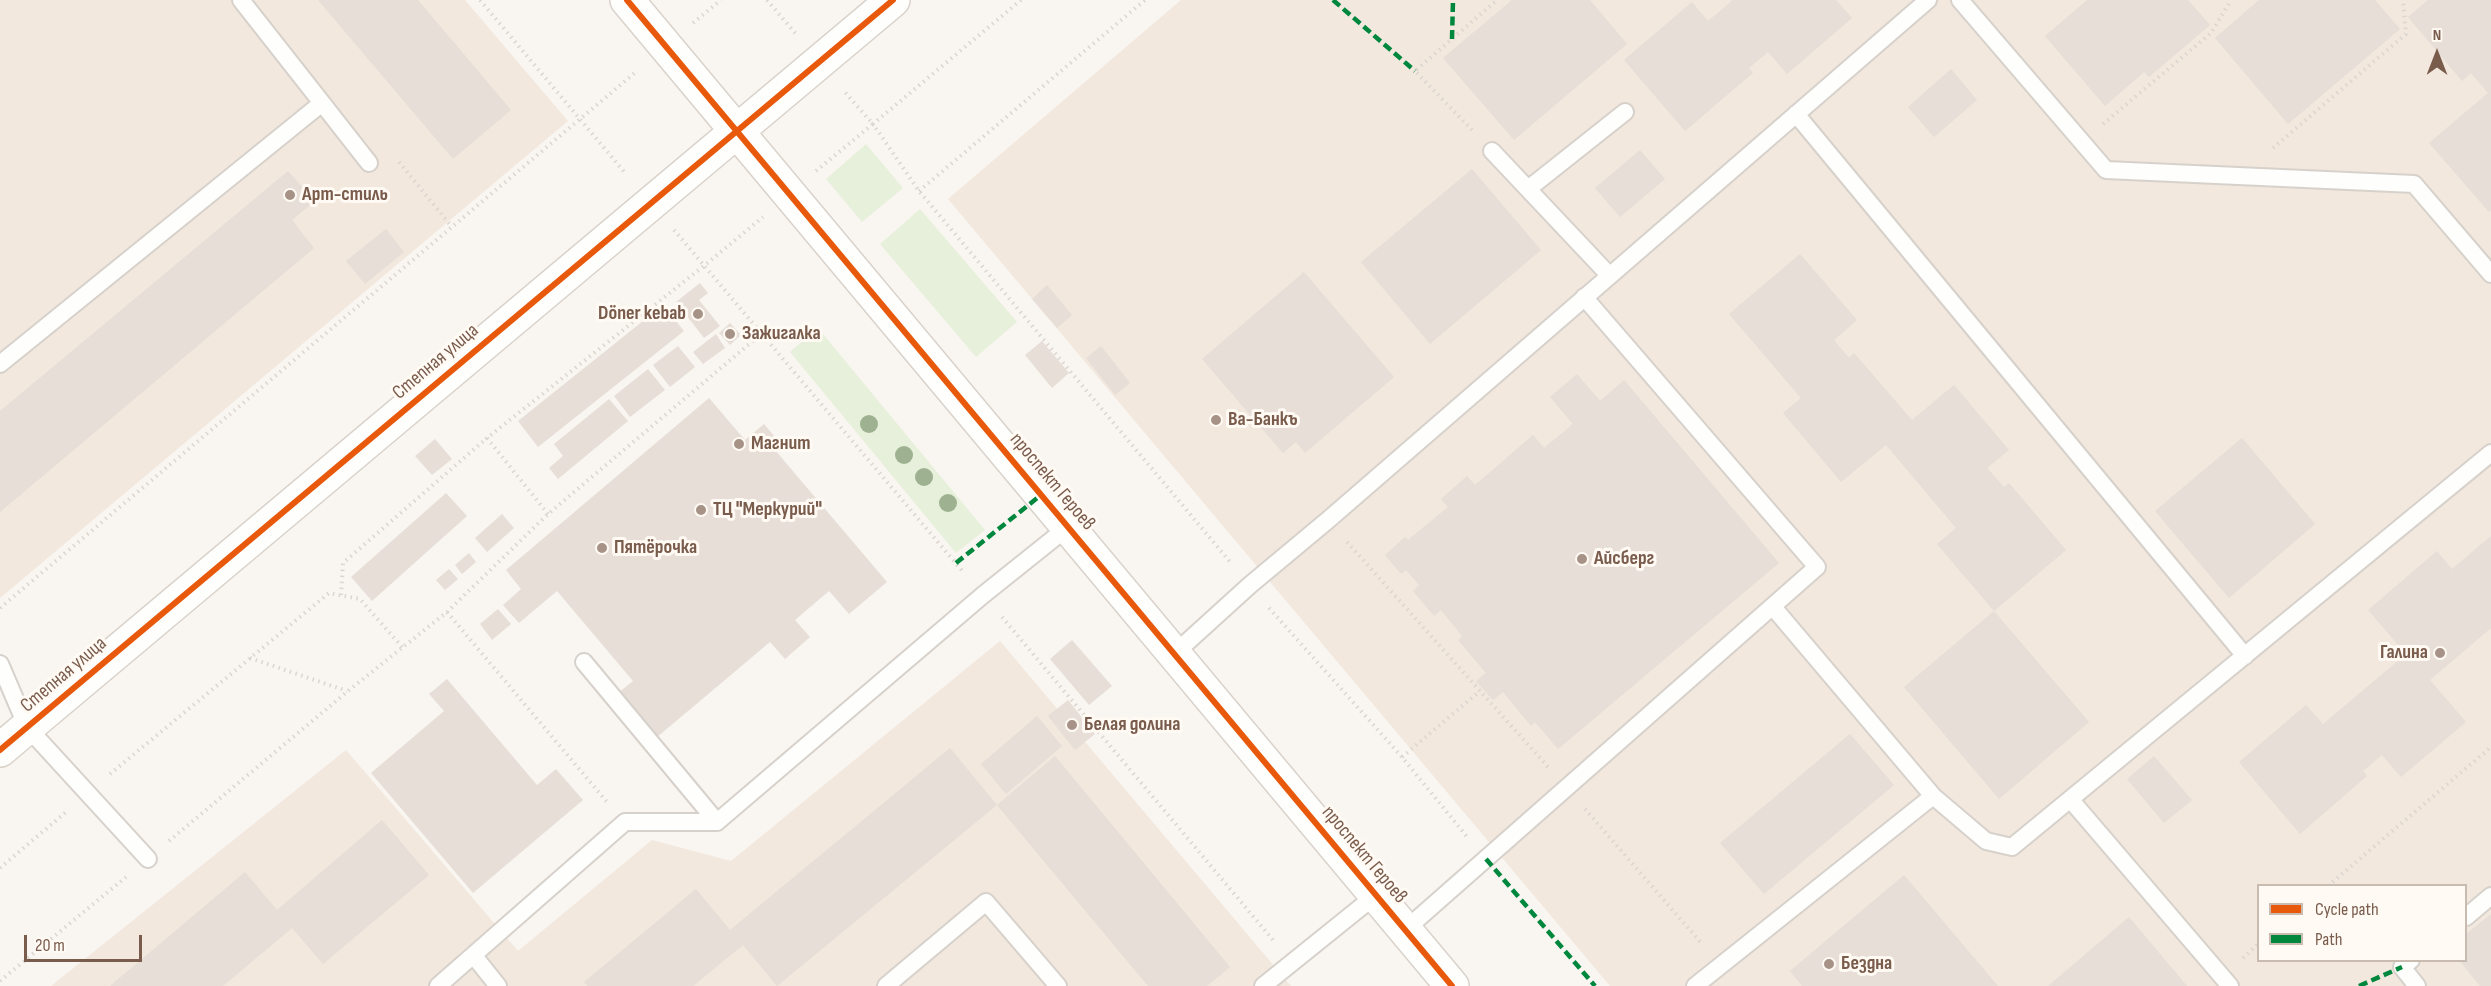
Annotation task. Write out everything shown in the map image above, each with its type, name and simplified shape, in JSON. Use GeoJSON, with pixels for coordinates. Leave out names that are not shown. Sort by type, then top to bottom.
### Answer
{"type":"FeatureCollection","features":[{"type":"Feature","properties":{"kind":"street","name":"проспект Героев"},"geometry":{"type":"LineString","coordinates":[[627,0],[1452,986]]}},
{"type":"Feature","properties":{"kind":"street","name":"Степная улица"},"geometry":{"type":"LineString","coordinates":[[0,750],[893,0]]}},
{"type":"Feature","properties":{"kind":"lane"},"geometry":{"type":"LineString","coordinates":[[241,0],[369,164]]}},
{"type":"Feature","properties":{"kind":"lane"},"geometry":{"type":"LineString","coordinates":[[1174,654],[1250,585],[1928,0]]}},
{"type":"Feature","properties":{"kind":"lane"},"geometry":{"type":"LineString","coordinates":[[1960,0],[2106,170],[2414,184],[2491,274]]}},
{"type":"Feature","properties":{"kind":"lane"},"geometry":{"type":"LineString","coordinates":[[0,364],[322,103]]}},
{"type":"Feature","properties":{"kind":"lane"},"geometry":{"type":"LineString","coordinates":[[1528,189],[1625,112]]}},
{"type":"Feature","properties":{"kind":"lane"},"geometry":{"type":"LineString","coordinates":[[1796,114],[2245,656]]}},
{"type":"Feature","properties":{"kind":"lane"},"geometry":{"type":"LineString","coordinates":[[1492,151],[1609,275]]}},
{"type":"Feature","properties":{"kind":"lane"},"geometry":{"type":"LineString","coordinates":[[1406,930],[1817,567],[1584,297]]}},
{"type":"Feature","properties":{"kind":"lane"},"geometry":{"type":"LineString","coordinates":[[1773,606],[1933,796],[1986,841],[2012,847],[2491,453]]}},
{"type":"Feature","properties":{"kind":"lane"},"geometry":{"type":"LineString","coordinates":[[438,986],[625,822],[717,822],[983,595],[1068,527]]}},
{"type":"Feature","properties":{"kind":"lane"},"geometry":{"type":"LineString","coordinates":[[584,662],[717,822]]}},
{"type":"Feature","properties":{"kind":"lane"},"geometry":{"type":"LineString","coordinates":[[0,664],[27,727],[148,859]]}},
{"type":"Feature","properties":{"kind":"lane"},"geometry":{"type":"LineString","coordinates":[[1695,986],[1933,796]]}},
{"type":"Feature","properties":{"kind":"lane"},"geometry":{"type":"LineString","coordinates":[[2070,799],[2230,986]]}},
{"type":"Feature","properties":{"kind":"lane"},"geometry":{"type":"LineString","coordinates":[[1263,986],[1376,895]]}},
{"type":"Feature","properties":{"kind":"lane"},"geometry":{"type":"LineString","coordinates":[[2467,916],[2491,896]]}},
{"type":"Feature","properties":{"kind":"lane"},"geometry":{"type":"LineString","coordinates":[[886,986],[986,902],[1058,986]]}},
{"type":"Feature","properties":{"kind":"lane"},"geometry":{"type":"LineString","coordinates":[[474,956],[498,986]]}},
{"type":"Feature","properties":{"kind":"lane"},"geometry":{"type":"LineString","coordinates":[[2408,962],[2402,967],[2417,986]]}},
{"type":"Feature","properties":{"kind":"path"},"geometry":{"type":"LineString","coordinates":[[480,0],[1292,962]]}},
{"type":"Feature","properties":{"kind":"path"},"geometry":{"type":"LineString","coordinates":[[0,608],[721,0]]}},
{"type":"Feature","properties":{"kind":"path"},"geometry":{"type":"LineString","coordinates":[[767,0],[873,124],[919,191],[1250,585],[1402,758],[1486,860]]}},
{"type":"Feature","properties":{"kind":"path"},"geometry":{"type":"LineString","coordinates":[[341,595],[343,563],[487,438],[705,266],[1021,0]]}},
{"type":"Feature","properties":{"kind":"path"},"geometry":{"type":"LineString","coordinates":[[919,191],[1145,0]]}},
{"type":"Feature","properties":{"kind":"path"},"geometry":{"type":"LineString","coordinates":[[1492,151],[1415,71],[1497,0]]}},
{"type":"Feature","properties":{"kind":"path"},"geometry":{"type":"LineString","coordinates":[[2082,142],[2211,33],[2231,0]]}},
{"type":"Feature","properties":{"kind":"path"},"geometry":{"type":"LineString","coordinates":[[2241,176],[2406,34],[2403,0]]}},
{"type":"Feature","properties":{"kind":"path"},"geometry":{"type":"LineString","coordinates":[[0,981],[348,691],[447,612],[548,514],[761,335]]}},
{"type":"Feature","properties":{"kind":"path"},"geometry":{"type":"LineString","coordinates":[[487,438],[548,514]]}},
{"type":"Feature","properties":{"kind":"path"},"geometry":{"type":"LineString","coordinates":[[1328,520],[1720,965]]}},
{"type":"Feature","properties":{"kind":"path"},"geometry":{"type":"LineString","coordinates":[[0,868],[329,593],[360,598],[403,648]]}},
{"type":"Feature","properties":{"kind":"path"},"geometry":{"type":"LineString","coordinates":[[447,612],[625,822]]}},
{"type":"Feature","properties":{"kind":"path"},"geometry":{"type":"LineString","coordinates":[[250,657],[348,691]]}},
{"type":"Feature","properties":{"kind":"path"},"geometry":{"type":"LineString","coordinates":[[1402,758],[1480,691]]}},
{"type":"Feature","properties":{"kind":"path"},"geometry":{"type":"LineString","coordinates":[[2329,884],[2491,747]]}},
{"type":"Feature","properties":{"kind":"shaded area"},"geometry":{"type":"Polygon","coordinates":[[[0,0],[465,0],[568,121],[0,598],[0,0]]]}},
{"type":"Feature","properties":{"kind":"shaded area"},"geometry":{"type":"Polygon","coordinates":[[[1181,0],[2491,0],[2491,986],[1610,986],[948,199],[1181,0]]]}},
{"type":"Feature","properties":{"kind":"shaded area"},"geometry":{"type":"Polygon","coordinates":[[[1000,641],[1291,986],[51,986],[346,750],[518,951],[652,840],[731,861],[1000,641]]]}},
{"type":"Feature","properties":{"kind":"green space"},"geometry":{"type":"Polygon","coordinates":[[[866,144],[903,188],[862,222],[826,179],[866,144]]]}},
{"type":"Feature","properties":{"kind":"green space"},"geometry":{"type":"Polygon","coordinates":[[[920,209],[1017,322],[976,357],[880,244],[920,209]]]}},
{"type":"Feature","properties":{"kind":"green space"},"geometry":{"type":"Polygon","coordinates":[[[818,328],[985,530],[956,553],[790,352],[818,328]]]}},
{"type":"Feature","properties":{"kind":"building"},"geometry":{"type":"Polygon","coordinates":[[[318,0],[418,0],[511,110],[453,159],[318,0]]]}},
{"type":"Feature","properties":{"kind":"building"},"geometry":{"type":"Polygon","coordinates":[[[1512,0],[1590,0],[1627,44],[1514,140],[1443,58],[1512,0]]]}},
{"type":"Feature","properties":{"kind":"building"},"geometry":{"type":"Polygon","coordinates":[[[1733,0],[1836,0],[1852,18],[1787,74],[1768,52],[1749,68],[1753,73],[1685,131],[1624,60],[1692,2],[1708,21],[1733,0]]]}},
{"type":"Feature","properties":{"kind":"building"},"geometry":{"type":"Polygon","coordinates":[[[2087,0],[2188,0],[2210,25],[2149,77],[2144,72],[2105,106],[2045,36],[2087,0]]]}},
{"type":"Feature","properties":{"kind":"building"},"geometry":{"type":"Polygon","coordinates":[[[2259,0],[2375,0],[2400,29],[2288,124],[2215,38],[2259,0]]]}},
{"type":"Feature","properties":{"kind":"building"},"geometry":{"type":"Polygon","coordinates":[[[2428,0],[2491,0],[2491,210],[2489,212],[2429,143],[2488,93],[2471,73],[2462,81],[2408,17],[2428,0]]]}},
{"type":"Feature","properties":{"kind":"building"},"geometry":{"type":"Polygon","coordinates":[[[1951,69],[1977,100],[1934,137],[1908,107],[1951,69]]]}},
{"type":"Feature","properties":{"kind":"building"},"geometry":{"type":"Polygon","coordinates":[[[1640,150],[1665,179],[1620,217],[1595,188],[1640,150]]]}},
{"type":"Feature","properties":{"kind":"building"},"geometry":{"type":"Polygon","coordinates":[[[1472,169],[1541,250],[1430,344],[1361,262],[1472,169]]]}},
{"type":"Feature","properties":{"kind":"building"},"geometry":{"type":"Polygon","coordinates":[[[288,171],[315,201],[292,220],[314,248],[0,512],[0,411],[288,171]]]}},
{"type":"Feature","properties":{"kind":"building"},"geometry":{"type":"Polygon","coordinates":[[[386,229],[404,252],[365,284],[346,261],[386,229]]]}},
{"type":"Feature","properties":{"kind":"building"},"geometry":{"type":"Polygon","coordinates":[[[1800,254],[1857,320],[1834,340],[1849,358],[1854,353],[1912,420],[1954,385],[2009,450],[1987,468],[2004,487],[2009,483],[2066,550],[1994,611],[1937,544],[1956,528],[1886,445],[1841,482],[1783,413],[1801,398],[1729,314],[1800,254]]]}},
{"type":"Feature","properties":{"kind":"building"},"geometry":{"type":"Polygon","coordinates":[[[1304,272],[1394,377],[1305,453],[1296,442],[1283,453],[1202,359],[1304,272]]]}},
{"type":"Feature","properties":{"kind":"building","name":"Döner kebab"},"geometry":{"type":"Polygon","coordinates":[[[700,283],[708,293],[699,300],[720,326],[704,338],[676,302],[700,283]]]}},
{"type":"Feature","properties":{"kind":"building"},"geometry":{"type":"Polygon","coordinates":[[[1047,285],[1072,315],[1057,328],[1032,299],[1047,285]]]}},
{"type":"Feature","properties":{"kind":"building"},"geometry":{"type":"Polygon","coordinates":[[[663,305],[684,331],[538,447],[518,421],[663,305]]]}},
{"type":"Feature","properties":{"kind":"building","name":"Зажигалка"},"geometry":{"type":"Polygon","coordinates":[[[730,323],[741,335],[730,345],[719,333],[730,323]]]}},
{"type":"Feature","properties":{"kind":"building"},"geometry":{"type":"Polygon","coordinates":[[[716,334],[725,348],[703,364],[693,352],[716,334]]]}},
{"type":"Feature","properties":{"kind":"building"},"geometry":{"type":"Polygon","coordinates":[[[1042,341],[1069,373],[1052,388],[1025,355],[1042,341]]]}},
{"type":"Feature","properties":{"kind":"building"},"geometry":{"type":"Polygon","coordinates":[[[678,346],[695,367],[670,387],[653,365],[678,346]]]}},
{"type":"Feature","properties":{"kind":"building"},"geometry":{"type":"Polygon","coordinates":[[[1101,346],[1130,383],[1115,395],[1086,358],[1101,346]]]}},
{"type":"Feature","properties":{"kind":"building"},"geometry":{"type":"Polygon","coordinates":[[[648,369],[665,390],[630,417],[614,396],[648,369]]]}},
{"type":"Feature","properties":{"kind":"building","name":"Айсберг"},"geometry":{"type":"Polygon","coordinates":[[[1577,374],[1600,401],[1624,380],[1779,563],[1558,749],[1535,722],[1531,726],[1503,692],[1493,700],[1476,681],[1486,673],[1458,640],[1462,636],[1441,610],[1434,616],[1413,591],[1419,585],[1406,570],[1401,574],[1385,555],[1405,537],[1408,540],[1448,507],[1441,499],[1467,476],[1475,485],[1533,435],[1544,448],[1573,424],[1550,397],[1577,374]]]}},
{"type":"Feature","properties":{"kind":"building","name":"ТЦ \"Меркурий\""},"geometry":{"type":"Polygon","coordinates":[[[709,398],[745,440],[764,424],[781,444],[775,450],[887,582],[849,614],[829,591],[795,620],[810,637],[785,659],[770,642],[656,738],[618,693],[633,681],[557,591],[519,623],[503,605],[521,589],[506,570],[709,398]]]}},
{"type":"Feature","properties":{"kind":"building"},"geometry":{"type":"Polygon","coordinates":[[[609,399],[628,421],[558,479],[549,468],[563,456],[554,444],[609,399]]]}},
{"type":"Feature","properties":{"kind":"building"},"geometry":{"type":"Polygon","coordinates":[[[2242,438],[2315,524],[2229,598],[2155,511],[2242,438]]]}},
{"type":"Feature","properties":{"kind":"building"},"geometry":{"type":"Polygon","coordinates":[[[435,439],[452,459],[432,475],[415,456],[435,439]]]}},
{"type":"Feature","properties":{"kind":"building"},"geometry":{"type":"Polygon","coordinates":[[[446,493],[467,516],[372,601],[351,577],[446,493]]]}},
{"type":"Feature","properties":{"kind":"building"},"geometry":{"type":"Polygon","coordinates":[[[502,514],[514,528],[487,552],[475,538],[502,514]]]}},
{"type":"Feature","properties":{"kind":"building"},"geometry":{"type":"Polygon","coordinates":[[[2491,536],[2491,628],[2430,680],[2466,722],[2401,777],[2382,755],[2363,771],[2367,776],[2300,834],[2239,762],[2306,705],[2323,724],[2406,654],[2368,610],[2437,551],[2452,569],[2491,536]]]}},
{"type":"Feature","properties":{"kind":"building"},"geometry":{"type":"Polygon","coordinates":[[[469,553],[476,562],[462,574],[455,565],[469,553]]]}},
{"type":"Feature","properties":{"kind":"building"},"geometry":{"type":"Polygon","coordinates":[[[449,569],[458,579],[445,590],[436,580],[449,569]]]}},
{"type":"Feature","properties":{"kind":"building"},"geometry":{"type":"Polygon","coordinates":[[[498,609],[511,624],[492,640],[480,624],[498,609]]]}},
{"type":"Feature","properties":{"kind":"building"},"geometry":{"type":"Polygon","coordinates":[[[1994,611],[2089,722],[1999,799],[1904,687],[1994,611]]]}},
{"type":"Feature","properties":{"kind":"building"},"geometry":{"type":"Polygon","coordinates":[[[1072,640],[1112,686],[1089,705],[1050,659],[1072,640]]]}},
{"type":"Feature","properties":{"kind":"building"},"geometry":{"type":"Polygon","coordinates":[[[447,679],[537,785],[556,769],[583,800],[473,893],[371,773],[444,711],[429,694],[447,679]]]}},
{"type":"Feature","properties":{"kind":"building","name":"Белая долина"},"geometry":{"type":"Polygon","coordinates":[[[1068,700],[1095,734],[1075,750],[1048,716],[1068,700]]]}},
{"type":"Feature","properties":{"kind":"building"},"geometry":{"type":"Polygon","coordinates":[[[1037,716],[1062,746],[1006,794],[981,764],[1037,716]]]}},
{"type":"Feature","properties":{"kind":"building"},"geometry":{"type":"Polygon","coordinates":[[[1850,734],[1894,785],[1764,894],[1720,843],[1850,734]]]}},
{"type":"Feature","properties":{"kind":"building"},"geometry":{"type":"Polygon","coordinates":[[[950,748],[997,805],[777,986],[743,945],[693,986],[587,986],[584,982],[696,889],[730,930],[950,748]]]}},
{"type":"Feature","properties":{"kind":"building"},"geometry":{"type":"Polygon","coordinates":[[[1055,756],[1230,967],[1207,986],[1148,986],[997,805],[1055,756]]]}},
{"type":"Feature","properties":{"kind":"building"},"geometry":{"type":"Polygon","coordinates":[[[2154,756],[2192,800],[2164,823],[2127,779],[2154,756]]]}},
{"type":"Feature","properties":{"kind":"building"},"geometry":{"type":"Polygon","coordinates":[[[382,820],[429,875],[323,964],[292,928],[223,986],[110,986],[245,872],[277,910],[382,820]]]}},
{"type":"Feature","properties":{"kind":"building"},"geometry":{"type":"Polygon","coordinates":[[[1904,875],[1998,986],[1802,986],[1790,971],[1904,875]]]}},
{"type":"Feature","properties":{"kind":"building"},"geometry":{"type":"Polygon","coordinates":[[[2491,914],[2491,986],[2480,986],[2461,962],[2467,962],[2467,933],[2491,914]]]}},
{"type":"Feature","properties":{"kind":"building"},"geometry":{"type":"Polygon","coordinates":[[[2129,917],[2187,986],[2048,986],[2129,917]]]}},
{"type":"Feature","properties":{"kind":"marked path"},"geometry":{"type":"LineString","coordinates":[[1333,0],[1415,71]]}},
{"type":"Feature","properties":{"kind":"marked path"},"geometry":{"type":"LineString","coordinates":[[1452,39],[1453,0]]}},
{"type":"Feature","properties":{"kind":"marked path"},"geometry":{"type":"LineString","coordinates":[[956,563],[1041,495]]}},
{"type":"Feature","properties":{"kind":"marked path"},"geometry":{"type":"LineString","coordinates":[[1486,859],[1595,986]]}},
{"type":"Feature","properties":{"kind":"marked path"},"geometry":{"type":"LineString","coordinates":[[2359,986],[2402,967]]}},
{"type":"Feature","properties":{"kind":"cycle path"},"geometry":{"type":"LineString","coordinates":[[627,0],[1452,986]]}},
{"type":"Feature","properties":{"kind":"cycle path"},"geometry":{"type":"LineString","coordinates":[[0,750],[893,0]]}},
{"type":"Feature","properties":{"kind":"place","name":"Арт-стиль"},"geometry":{"type":"Point","coordinates":[290,195]}},
{"type":"Feature","properties":{"kind":"place","name":"Döner kebab"},"geometry":{"type":"Point","coordinates":[698,314]}},
{"type":"Feature","properties":{"kind":"place","name":"Зажигалка"},"geometry":{"type":"Point","coordinates":[730,334]}},
{"type":"Feature","properties":{"kind":"place","name":"Ва-Банкъ"},"geometry":{"type":"Point","coordinates":[1216,420]}},
{"type":"Feature","properties":{"kind":"place","name":"Магнит"},"geometry":{"type":"Point","coordinates":[739,444]}},
{"type":"Feature","properties":{"kind":"place","name":"ТЦ \"Меркурий\""},"geometry":{"type":"Point","coordinates":[701,510]}},
{"type":"Feature","properties":{"kind":"place","name":"Пятёрочка"},"geometry":{"type":"Point","coordinates":[602,548]}},
{"type":"Feature","properties":{"kind":"place","name":"Айсберг"},"geometry":{"type":"Point","coordinates":[1582,559]}},
{"type":"Feature","properties":{"kind":"place","name":"Галина"},"geometry":{"type":"Point","coordinates":[2440,653]}},
{"type":"Feature","properties":{"kind":"place","name":"Белая долина"},"geometry":{"type":"Point","coordinates":[1072,725]}},
{"type":"Feature","properties":{"kind":"place","name":"Бездна"},"geometry":{"type":"Point","coordinates":[1829,964]}}]}
